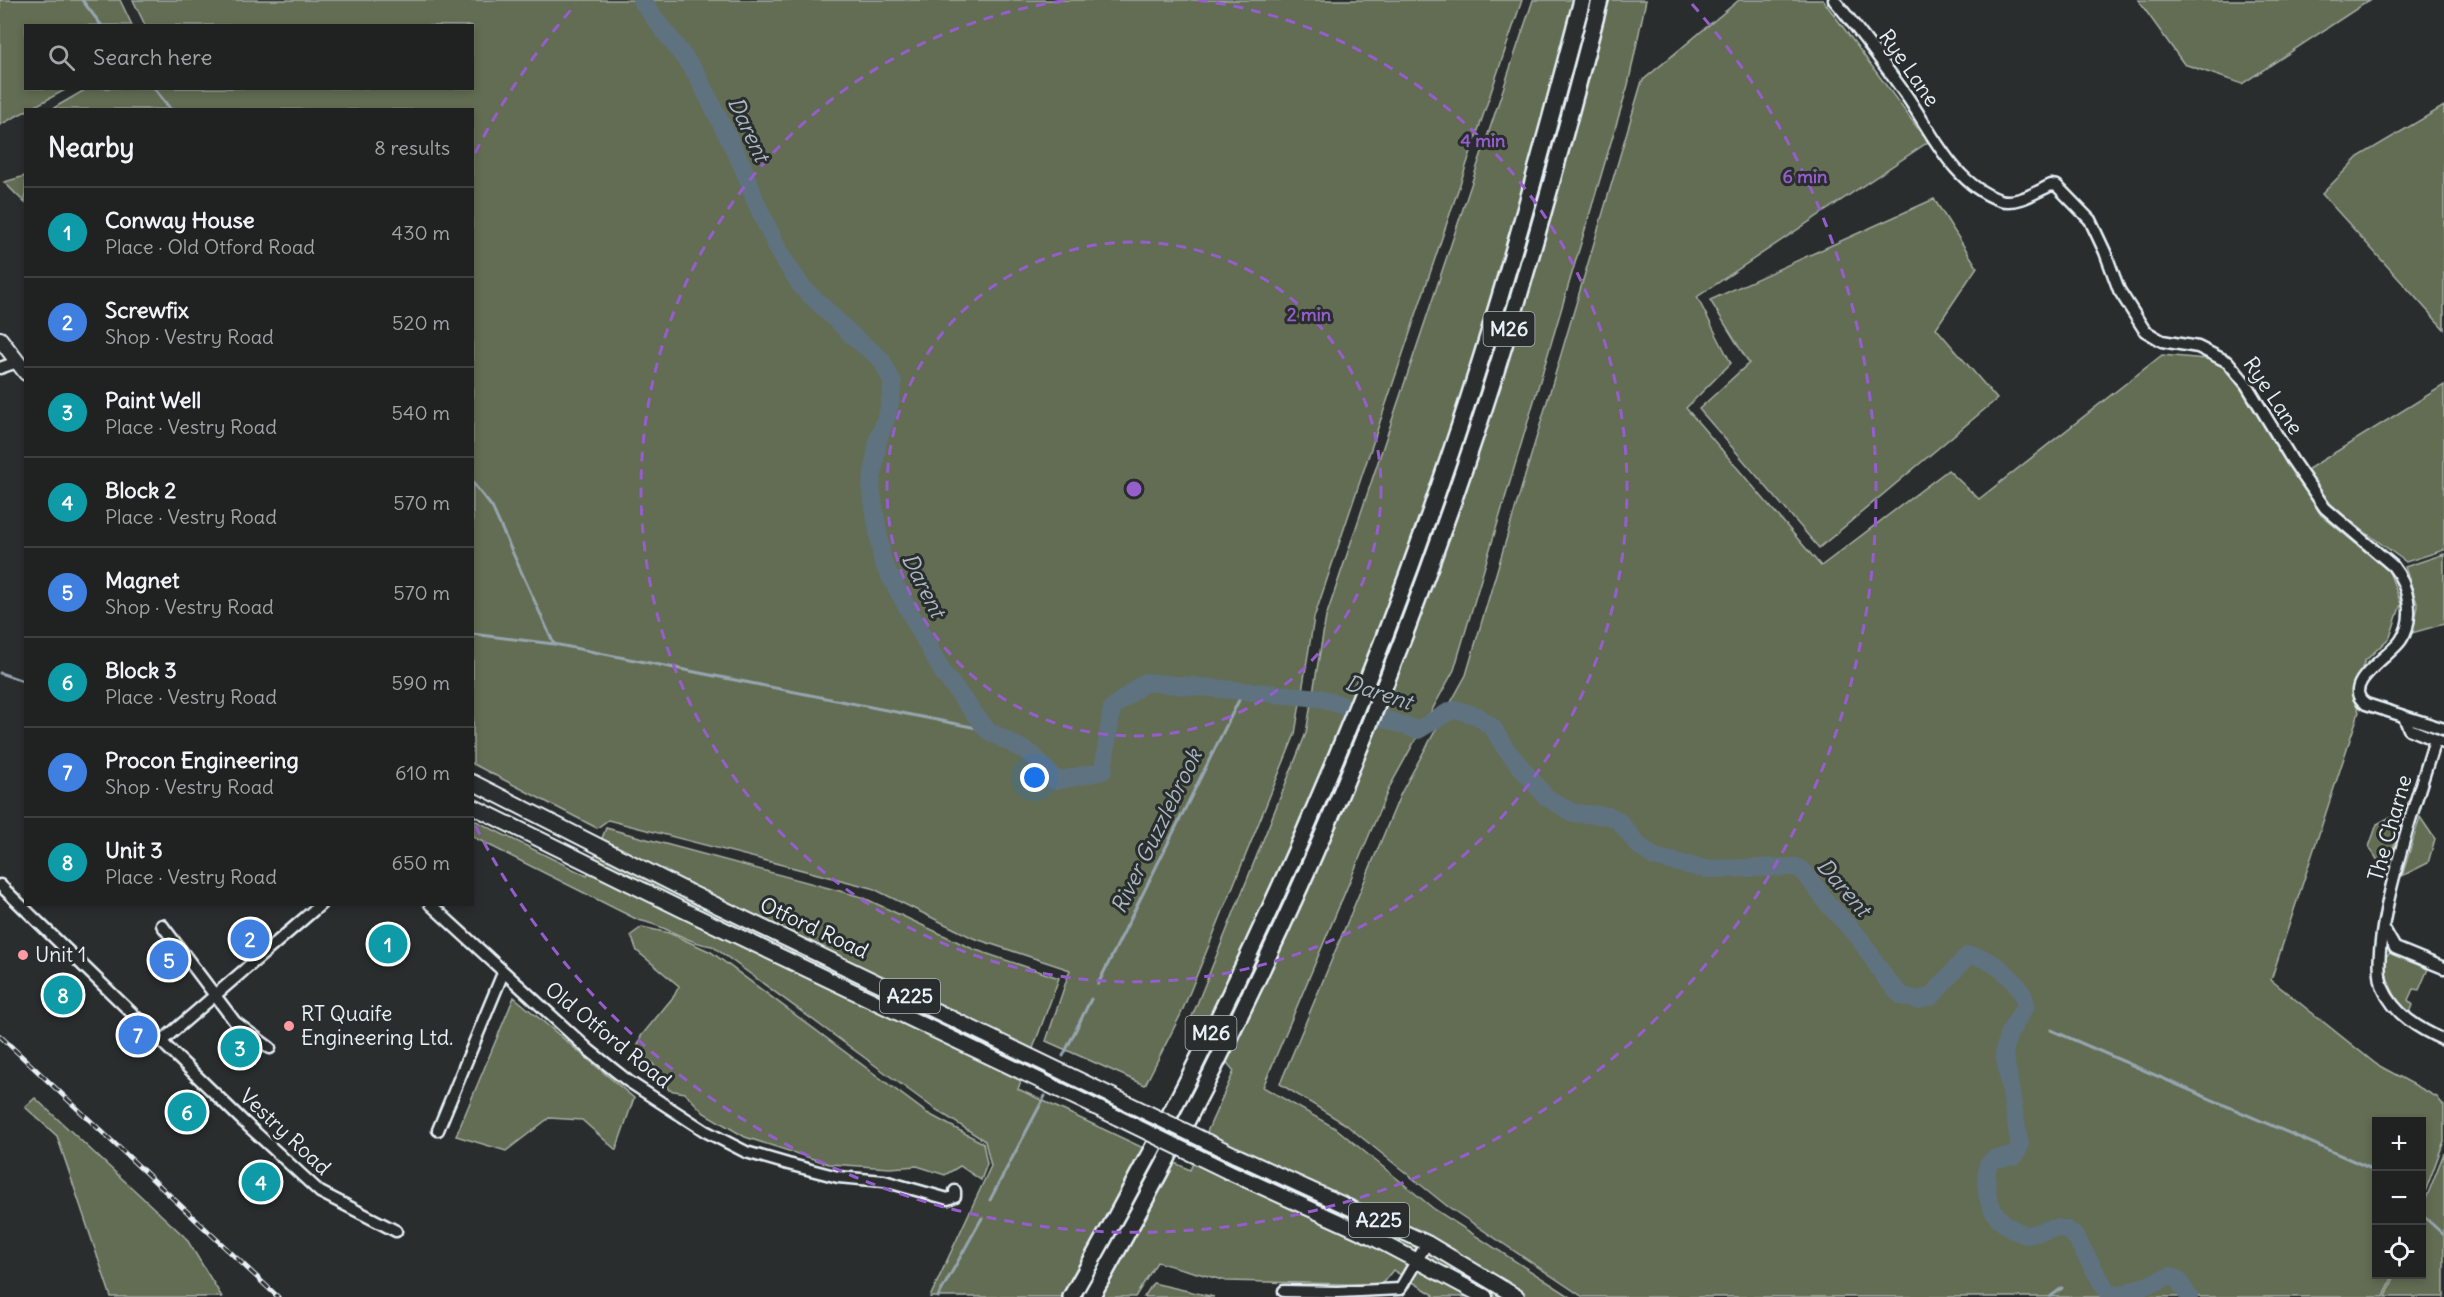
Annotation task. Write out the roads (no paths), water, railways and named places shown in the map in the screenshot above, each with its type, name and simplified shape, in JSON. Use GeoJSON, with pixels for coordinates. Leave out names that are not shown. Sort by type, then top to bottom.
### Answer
{"type":"FeatureCollection","features":[{"type":"Feature","properties":{"kind":"highway","name":"M26"},"geometry":{"type":"LineString","coordinates":[[1071,1297],[1194,1068],[1285,876],[1381,646],[1451,453],[1490,330],[1533,184],[1582,0]]}},
{"type":"Feature","properties":{"kind":"highway","name":"M26"},"geometry":{"type":"LineString","coordinates":[[1091,1297],[1219,1057],[1284,919],[1398,651],[1462,475],[1498,363],[1553,178],[1600,0]]}},
{"type":"Feature","properties":{"kind":"main road"},"geometry":{"type":"LineString","coordinates":[[0,339],[23,370]]}},
{"type":"Feature","properties":{"kind":"main road","name":"Otford Road"},"geometry":{"type":"LineString","coordinates":[[474,783],[691,893],[1235,1155],[1427,1243]]}},
{"type":"Feature","properties":{"kind":"main road","name":"Otford Road"},"geometry":{"type":"LineString","coordinates":[[474,807],[683,910],[1227,1171],[1370,1236],[1416,1260]]}},
{"type":"Feature","properties":{"kind":"main road","name":"A225"},"geometry":{"type":"LineString","coordinates":[[1427,1243],[1517,1297]]}},
{"type":"Feature","properties":{"kind":"main road","name":"A225"},"geometry":{"type":"LineString","coordinates":[[1416,1260],[1485,1297]]}},
{"type":"Feature","properties":{"kind":"street","name":"Rye Lane"},"geometry":{"type":"LineString","coordinates":[[1834,0],[1908,98],[1956,169],[2000,200],[2019,200],[2051,185],[2057,186],[2090,220],[2119,290],[2145,331],[2162,341],[2198,347],[2228,362],[2246,384],[2292,460],[2325,508],[2393,566],[2402,578],[2408,602],[2407,629],[2397,646],[2368,672],[2360,683],[2358,694],[2366,704],[2444,729]]}},
{"type":"Feature","properties":{"kind":"street"},"geometry":{"type":"LineString","coordinates":[[0,368],[23,370]]}},
{"type":"Feature","properties":{"kind":"street"},"geometry":{"type":"LineString","coordinates":[[2404,717],[2409,729],[2440,741]]}},
{"type":"Feature","properties":{"kind":"street","name":"The Charne"},"geometry":{"type":"LineString","coordinates":[[2440,741],[2383,927],[2378,961],[2384,989],[2405,1017],[2420,1029],[2444,1040]]}},
{"type":"Feature","properties":{"kind":"street","name":"Vestry Road"},"geometry":{"type":"LineString","coordinates":[[0,885],[244,1122],[320,1191],[396,1231]]}},
{"type":"Feature","properties":{"kind":"street"},"geometry":{"type":"LineString","coordinates":[[162,1041],[319,906]]}},
{"type":"Feature","properties":{"kind":"street","name":"Old Otford Road"},"geometry":{"type":"LineString","coordinates":[[432,906],[503,973],[628,1081],[705,1131],[746,1152],[838,1177],[884,1182],[942,1197],[952,1197],[955,1191]]}},
{"type":"Feature","properties":{"kind":"street"},"geometry":{"type":"LineString","coordinates":[[162,925],[216,993],[235,1022],[270,1048]]}},
{"type":"Feature","properties":{"kind":"street"},"geometry":{"type":"LineString","coordinates":[[2383,927],[2395,948],[2444,968]]}},
{"type":"Feature","properties":{"kind":"street"},"geometry":{"type":"LineString","coordinates":[[438,1130],[503,973]]}},
{"type":"Feature","properties":{"kind":"street"},"geometry":{"type":"LineString","coordinates":[[1284,1291],[1338,1293],[1400,1289],[1427,1243]]}},
{"type":"Feature","properties":{"kind":"waterway"},"geometry":{"type":"LineString","coordinates":[[82,0],[100,24]]}},
{"type":"Feature","properties":{"kind":"waterway","name":"Darent"},"geometry":{"type":"LineString","coordinates":[[641,0],[696,73],[743,167],[755,200],[780,254],[802,287],[856,339],[881,359],[893,383],[888,413],[878,440],[871,488],[883,563],[943,673],[987,730],[1033,755],[1056,781],[1103,771],[1112,708],[1145,682],[1320,698],[1418,730],[1450,711],[1458,710],[1478,716],[1493,728],[1505,748],[1546,797],[1573,813],[1610,816],[1619,821],[1638,845],[1654,857],[1705,869],[1796,867],[1804,872],[1828,904],[1860,939],[1886,979],[1902,996],[1918,1000],[1932,996],[1967,956],[1986,960],[2004,972],[2019,988],[2026,1005],[2008,1035],[2004,1052],[2020,1146],[2015,1156],[1994,1159],[1988,1164],[1988,1199],[1997,1217],[2014,1230],[2026,1235],[2057,1228],[2074,1235],[2109,1295],[2123,1294],[2171,1276],[2178,1280],[2189,1297]]}},
{"type":"Feature","properties":{"kind":"waterway"},"geometry":{"type":"LineString","coordinates":[[156,90],[169,108]]}},
{"type":"Feature","properties":{"kind":"waterway"},"geometry":{"type":"LineString","coordinates":[[474,484],[492,507],[554,644],[987,730]]}},
{"type":"Feature","properties":{"kind":"waterway"},"geometry":{"type":"LineString","coordinates":[[474,634],[554,644]]}},
{"type":"Feature","properties":{"kind":"waterway"},"geometry":{"type":"LineString","coordinates":[[0,673],[24,681]]}},
{"type":"Feature","properties":{"kind":"waterway","name":"River Guzzlebrook"},"geometry":{"type":"LineString","coordinates":[[1098,984],[1243,692]]}},
{"type":"Feature","properties":{"kind":"waterway","name":"River Guzzlebrook"},"geometry":{"type":"LineString","coordinates":[[1063,1056],[1091,999]]}},
{"type":"Feature","properties":{"kind":"waterway"},"geometry":{"type":"LineString","coordinates":[[2051,1030],[2374,1171]]}},
{"type":"Feature","properties":{"kind":"waterway","name":"River Guzzlebrook"},"geometry":{"type":"LineString","coordinates":[[990,1200],[1045,1096]]}},
{"type":"Feature","properties":{"kind":"waterway","name":"River Guzzlebrook"},"geometry":{"type":"LineString","coordinates":[[938,1297],[982,1218]]}},
{"type":"Feature","properties":{"kind":"waterway"},"geometry":{"type":"LineString","coordinates":[[2426,1219],[2444,1235]]}},
{"type":"Feature","properties":{"kind":"waterway"},"geometry":{"type":"LineString","coordinates":[[2050,1297],[2062,1288]]}},
{"type":"Feature","properties":{"kind":"railway"},"geometry":{"type":"LineString","coordinates":[[0,1036],[278,1297]]}},
{"type":"Feature","properties":{"kind":"place","name":"Screwfix"},"geometry":{"type":"Point","coordinates":[250,939]}},
{"type":"Feature","properties":{"kind":"place","name":"Conway House"},"geometry":{"type":"Point","coordinates":[388,944]}},
{"type":"Feature","properties":{"kind":"place","name":"Unit 1"},"geometry":{"type":"Point","coordinates":[23,955]}},
{"type":"Feature","properties":{"kind":"place","name":"Magnet"},"geometry":{"type":"Point","coordinates":[169,960]}},
{"type":"Feature","properties":{"kind":"place","name":"Unit 3"},"geometry":{"type":"Point","coordinates":[63,995]}},
{"type":"Feature","properties":{"kind":"place","name":"RT Quaife Engineering Ltd."},"geometry":{"type":"Point","coordinates":[289,1026]}},
{"type":"Feature","properties":{"kind":"place","name":"Procon Engineering"},"geometry":{"type":"Point","coordinates":[138,1035]}},
{"type":"Feature","properties":{"kind":"place","name":"Paint Well"},"geometry":{"type":"Point","coordinates":[240,1048]}},
{"type":"Feature","properties":{"kind":"place","name":"Block 3"},"geometry":{"type":"Point","coordinates":[187,1112]}},
{"type":"Feature","properties":{"kind":"place","name":"Block 2"},"geometry":{"type":"Point","coordinates":[261,1182]}}]}
